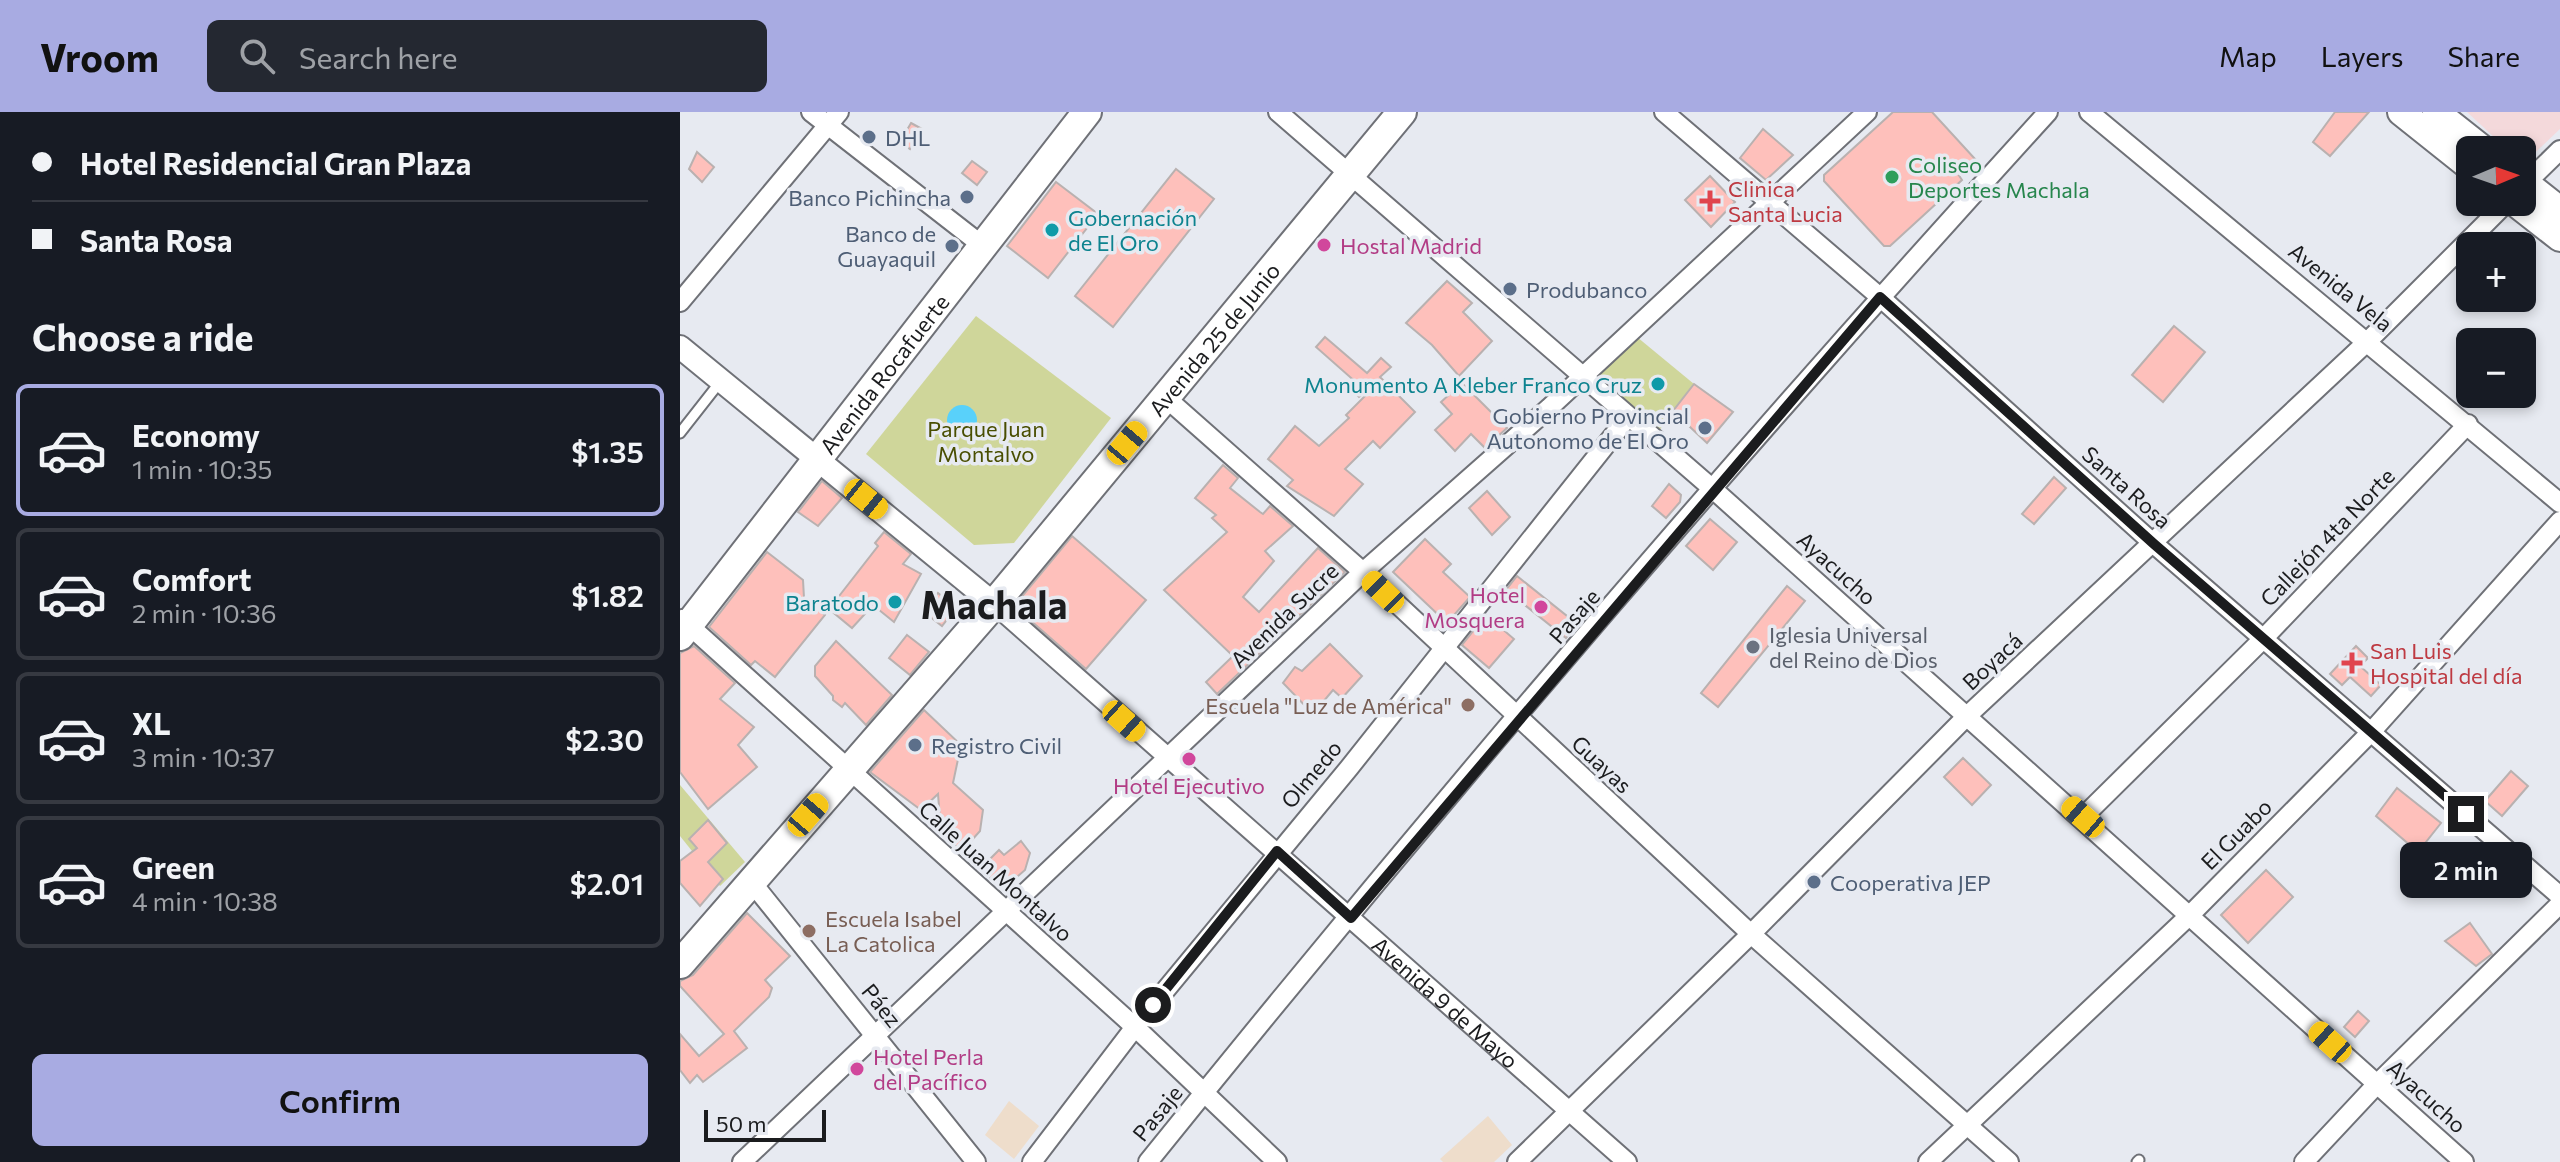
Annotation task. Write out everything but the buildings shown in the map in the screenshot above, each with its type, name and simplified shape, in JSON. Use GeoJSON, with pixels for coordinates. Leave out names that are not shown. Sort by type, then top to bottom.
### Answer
{"type":"FeatureCollection","features":[{"type":"Feature","properties":{"kind":"main road","name":"Avenida Rocafuerte"},"geometry":{"type":"LineString","coordinates":[[683,626],[1087,112]]}},
{"type":"Feature","properties":{"kind":"main road","name":"Avenida 25 de Junio"},"geometry":{"type":"LineString","coordinates":[[680,964],[750,880],[994,604],[1402,112]]}},
{"type":"Feature","properties":{"kind":"main road"},"geometry":{"type":"LineString","coordinates":[[2401,112],[2456,156]]}},
{"type":"Feature","properties":{"kind":"main road"},"geometry":{"type":"LineString","coordinates":[[2436,112],[2466,136]]}},
{"type":"Feature","properties":{"kind":"main road"},"geometry":{"type":"LineString","coordinates":[[2536,196],[2560,210]]}},
{"type":"Feature","properties":{"kind":"main road"},"geometry":{"type":"LineString","coordinates":[[2536,207],[2560,238]]}},
{"type":"Feature","properties":{"kind":"street"},"geometry":{"type":"LineString","coordinates":[[811,112],[834,119],[983,246]]}},
{"type":"Feature","properties":{"kind":"street","name":"Ayacucho"},"geometry":{"type":"LineString","coordinates":[[1278,112],[1714,490],[2083,817],[2464,1162]]}},
{"type":"Feature","properties":{"kind":"street","name":"Santa Rosa"},"geometry":{"type":"LineString","coordinates":[[1664,112],[1880,297],[2154,544],[2560,896]]}},
{"type":"Feature","properties":{"kind":"street","name":"Avenida Sucre"},"geometry":{"type":"LineString","coordinates":[[742,1162],[1363,572],[1582,376],[1867,112]]}},
{"type":"Feature","properties":{"kind":"street","name":"Pasaje"},"geometry":{"type":"LineString","coordinates":[[1148,1162],[1714,490],[1880,297],[2048,112]]}},
{"type":"Feature","properties":{"kind":"street","name":"Avenida Vela"},"geometry":{"type":"LineString","coordinates":[[2089,112],[2560,503]]}},
{"type":"Feature","properties":{"kind":"street"},"geometry":{"type":"LineString","coordinates":[[680,302],[834,119]]}},
{"type":"Feature","properties":{"kind":"street"},"geometry":{"type":"LineString","coordinates":[[2536,173],[2560,150]]}},
{"type":"Feature","properties":{"kind":"street","name":"Boyacá"},"geometry":{"type":"LineString","coordinates":[[1517,1162],[1751,934],[1967,716],[2368,341],[2493,216]]}},
{"type":"Feature","properties":{"kind":"street","name":"Avenida 9 de Mayo"},"geometry":{"type":"LineString","coordinates":[[680,347],[994,604],[1167,760],[1277,851],[1627,1162]]}},
{"type":"Feature","properties":{"kind":"street","name":"Guayas"},"geometry":{"type":"LineString","coordinates":[[1165,397],[1363,572],[1443,650],[1751,934],[1970,1124],[2009,1162]]}},
{"type":"Feature","properties":{"kind":"street","name":"Olmedo"},"geometry":{"type":"LineString","coordinates":[[1032,1162],[1135,1027],[1443,650],[1628,417]]}},
{"type":"Feature","properties":{"kind":"street","name":"Callejón 4ta Norte"},"geometry":{"type":"LineString","coordinates":[[2083,817],[2263,639],[2468,424]]}},
{"type":"Feature","properties":{"kind":"street","name":"El Guabo"},"geometry":{"type":"LineString","coordinates":[[1928,1162],[2190,915],[2372,731],[2560,521]]}},
{"type":"Feature","properties":{"kind":"street","name":"Calle Juan Montalvo"},"geometry":{"type":"LineString","coordinates":[[683,626],[1135,1027],[1277,1162]]}},
{"type":"Feature","properties":{"kind":"street","name":"Páez"},"geometry":{"type":"LineString","coordinates":[[750,880],[976,1162]]}},
{"type":"Feature","properties":{"kind":"street"},"geometry":{"type":"LineString","coordinates":[[2304,1162],[2377,1084],[2560,904]]}},
{"type":"Feature","properties":{"kind":"lane"},"geometry":{"type":"LineString","coordinates":[[680,433],[721,380]]}},
{"type":"Feature","properties":{"kind":"shaded area"},"geometry":{"type":"Polygon","coordinates":[[[2467,112],[2560,112],[2560,129],[2536,152],[2536,136],[2493,136],[2467,112]]]}},
{"type":"Feature","properties":{"kind":"shaded area"},"geometry":{"type":"Polygon","coordinates":[[[1009,1101],[1039,1126],[1014,1159],[985,1135],[1009,1101]]]}},
{"type":"Feature","properties":{"kind":"shaded area"},"geometry":{"type":"Polygon","coordinates":[[[1488,1116],[1512,1145],[1494,1162],[1443,1162],[1440,1159],[1488,1116]]]}},
{"type":"Feature","properties":{"kind":"green space","name":"Parque Juan Montalvo"},"geometry":{"type":"Polygon","coordinates":[[[976,316],[1111,418],[1014,543],[974,545],[866,454],[976,316]]]}},
{"type":"Feature","properties":{"kind":"green space"},"geometry":{"type":"Polygon","coordinates":[[[1637,337],[1694,384],[1658,432],[1597,376],[1637,337]]]}},
{"type":"Feature","properties":{"kind":"green space"},"geometry":{"type":"Polygon","coordinates":[[[680,785],[745,862],[720,886],[680,836],[680,785]]]}},
{"type":"Feature","properties":{"kind":"water"},"geometry":{"type":"Polygon","coordinates":[[[962,405],[973,409],[977,420],[973,431],[962,435],[951,431],[947,420],[951,409],[962,405]]]}},
{"type":"Feature","properties":{"kind":"place","name":"DHL"},"geometry":{"type":"Point","coordinates":[869,137]}},
{"type":"Feature","properties":{"kind":"place","name":"Coliseo Deportes Machala"},"geometry":{"type":"Point","coordinates":[1892,177]}},
{"type":"Feature","properties":{"kind":"place","name":"Banco Pichincha"},"geometry":{"type":"Point","coordinates":[967,197]}},
{"type":"Feature","properties":{"kind":"place","name":"Clinica Santa Lucia"},"geometry":{"type":"Point","coordinates":[1710,201]}},
{"type":"Feature","properties":{"kind":"place","name":"Gobernación de El Oro"},"geometry":{"type":"Point","coordinates":[1052,230]}},
{"type":"Feature","properties":{"kind":"place","name":"Hostal Madrid"},"geometry":{"type":"Point","coordinates":[1324,245]}},
{"type":"Feature","properties":{"kind":"place","name":"Banco de Guayaquil"},"geometry":{"type":"Point","coordinates":[952,246]}},
{"type":"Feature","properties":{"kind":"place","name":"Produbanco"},"geometry":{"type":"Point","coordinates":[1510,289]}},
{"type":"Feature","properties":{"kind":"place","name":"Monumento A Kleber Franco Cruz"},"geometry":{"type":"Point","coordinates":[1658,384]}},
{"type":"Feature","properties":{"kind":"place","name":"Gobierno Provincial Autonomo de El Oro"},"geometry":{"type":"Point","coordinates":[1705,428]}},
{"type":"Feature","properties":{"kind":"place","name":"Baratodo"},"geometry":{"type":"Point","coordinates":[895,602]}},
{"type":"Feature","properties":{"kind":"place","name":"Hotel Mosquera"},"geometry":{"type":"Point","coordinates":[1541,607]}},
{"type":"Feature","properties":{"kind":"place","name":"Iglesia Universal del Reino de Dios"},"geometry":{"type":"Point","coordinates":[1753,647]}},
{"type":"Feature","properties":{"kind":"place","name":"San Luis Hospital del día"},"geometry":{"type":"Point","coordinates":[2352,663]}},
{"type":"Feature","properties":{"kind":"place","name":"Escuela \"Luz de América\""},"geometry":{"type":"Point","coordinates":[1468,705]}},
{"type":"Feature","properties":{"kind":"place","name":"Registro Civil"},"geometry":{"type":"Point","coordinates":[915,745]}},
{"type":"Feature","properties":{"kind":"place","name":"Hotel Ejecutivo"},"geometry":{"type":"Point","coordinates":[1189,759]}},
{"type":"Feature","properties":{"kind":"place","name":"Cooperativa JEP"},"geometry":{"type":"Point","coordinates":[1814,882]}},
{"type":"Feature","properties":{"kind":"place","name":"Escuela Isabel La Catolica"},"geometry":{"type":"Point","coordinates":[809,931]}},
{"type":"Feature","properties":{"kind":"place","name":"Hotel Perla del Pacífico"},"geometry":{"type":"Point","coordinates":[857,1069]}},
{"type":"Feature","properties":{"kind":"district","name":"Machala"},"geometry":{"type":"Point","coordinates":[994,603]}},
{"type":"Feature","properties":{"kind":"route"},"geometry":{"type":"LineString","coordinates":[[1153,1005],[1277,851],[1351,918],[1880,297],[2154,544],[2466,814]]}}]}
